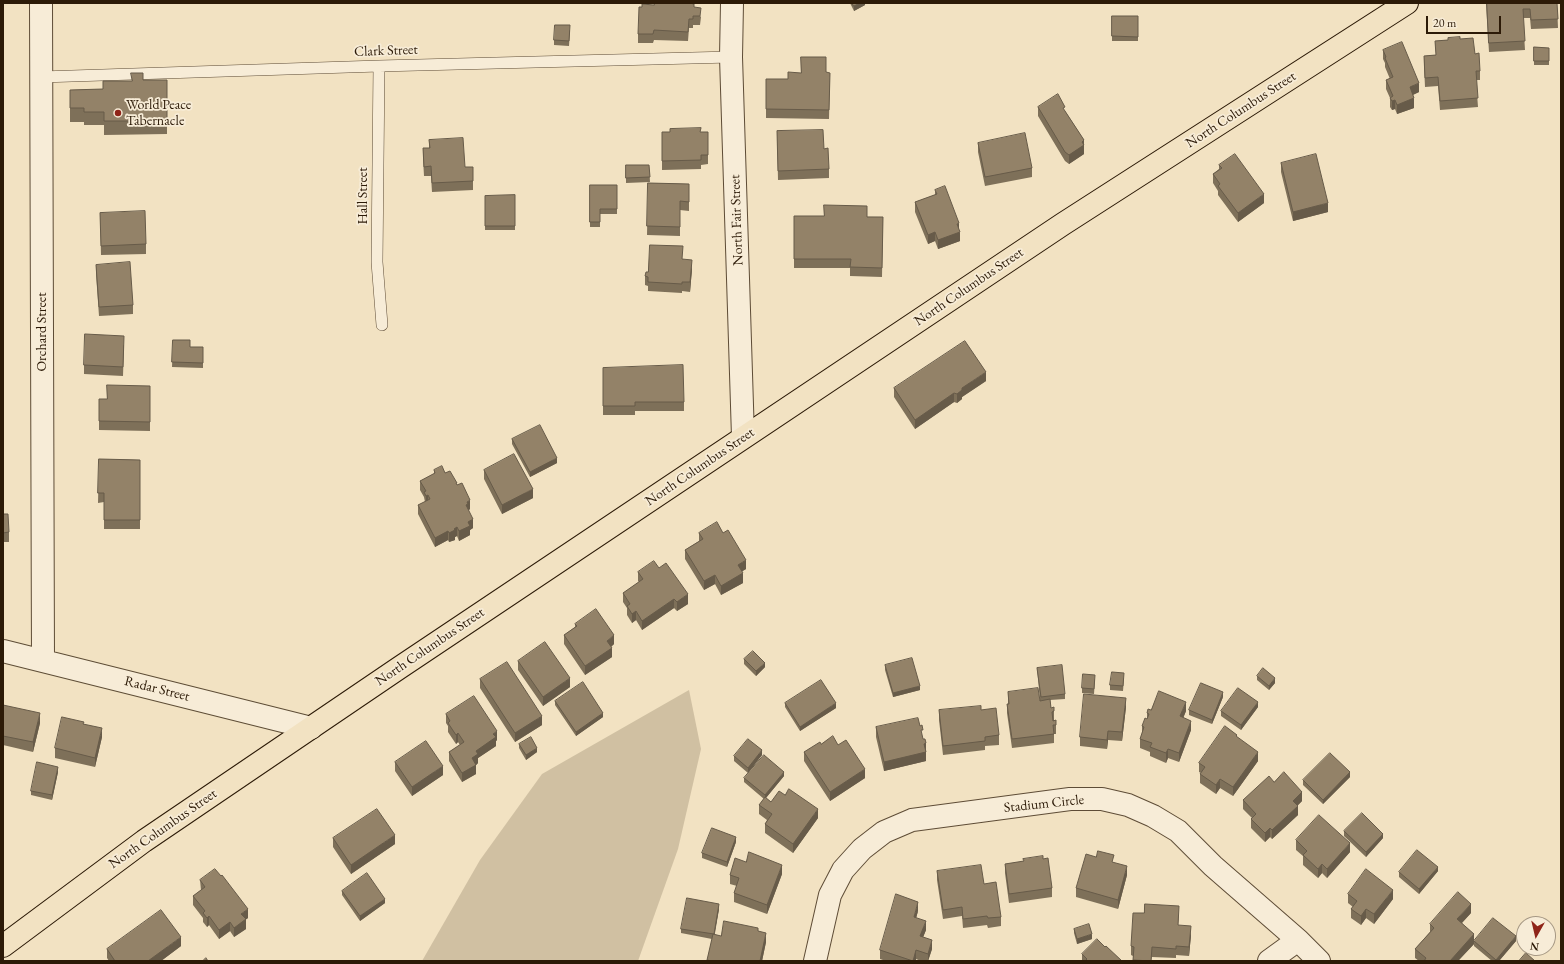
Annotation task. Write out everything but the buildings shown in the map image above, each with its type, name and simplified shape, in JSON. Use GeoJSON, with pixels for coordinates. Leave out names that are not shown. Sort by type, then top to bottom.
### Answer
{"type":"FeatureCollection","features":[{"type":"Feature","properties":{"kind":"main road","name":"North Columbus Street"},"geometry":{"type":"LineString","coordinates":[[3,946],[144,841],[743,437],[1063,224],[1407,3]]}},
{"type":"Feature","properties":{"kind":"street","name":"Orchard Street"},"geometry":{"type":"LineString","coordinates":[[41,3],[44,661]]}},
{"type":"Feature","properties":{"kind":"street","name":"North Fair Street"},"geometry":{"type":"LineString","coordinates":[[732,3],[732,57],[743,437]]}},
{"type":"Feature","properties":{"kind":"street","name":"Radar Street"},"geometry":{"type":"LineString","coordinates":[[3,651],[311,728]]}},
{"type":"Feature","properties":{"kind":"street","name":"Stadium Circle"},"geometry":{"type":"LineString","coordinates":[[815,961],[830,895],[843,870],[862,849],[884,832],[912,820],[1070,799],[1102,800],[1128,805],[1153,816],[1178,831],[1213,866],[1298,940],[1319,961]]}},
{"type":"Feature","properties":{"kind":"street"},"geometry":{"type":"LineString","coordinates":[[1269,961],[1298,940]]}},
{"type":"Feature","properties":{"kind":"lane","name":"Clark Street"},"geometry":{"type":"LineString","coordinates":[[41,77],[378,66],[732,57]]}},
{"type":"Feature","properties":{"kind":"lane","name":"Hall Street"},"geometry":{"type":"LineString","coordinates":[[378,66],[377,262],[382,325]]}},
{"type":"Feature","properties":{"kind":"shaded area"},"geometry":{"type":"Polygon","coordinates":[[[689,690],[701,749],[678,849],[638,961],[422,961],[480,860],[542,774],[689,690]]]}},
{"type":"Feature","properties":{"kind":"place","name":"World Peace Tabernacle"},"geometry":{"type":"Point","coordinates":[118,113]}}]}
